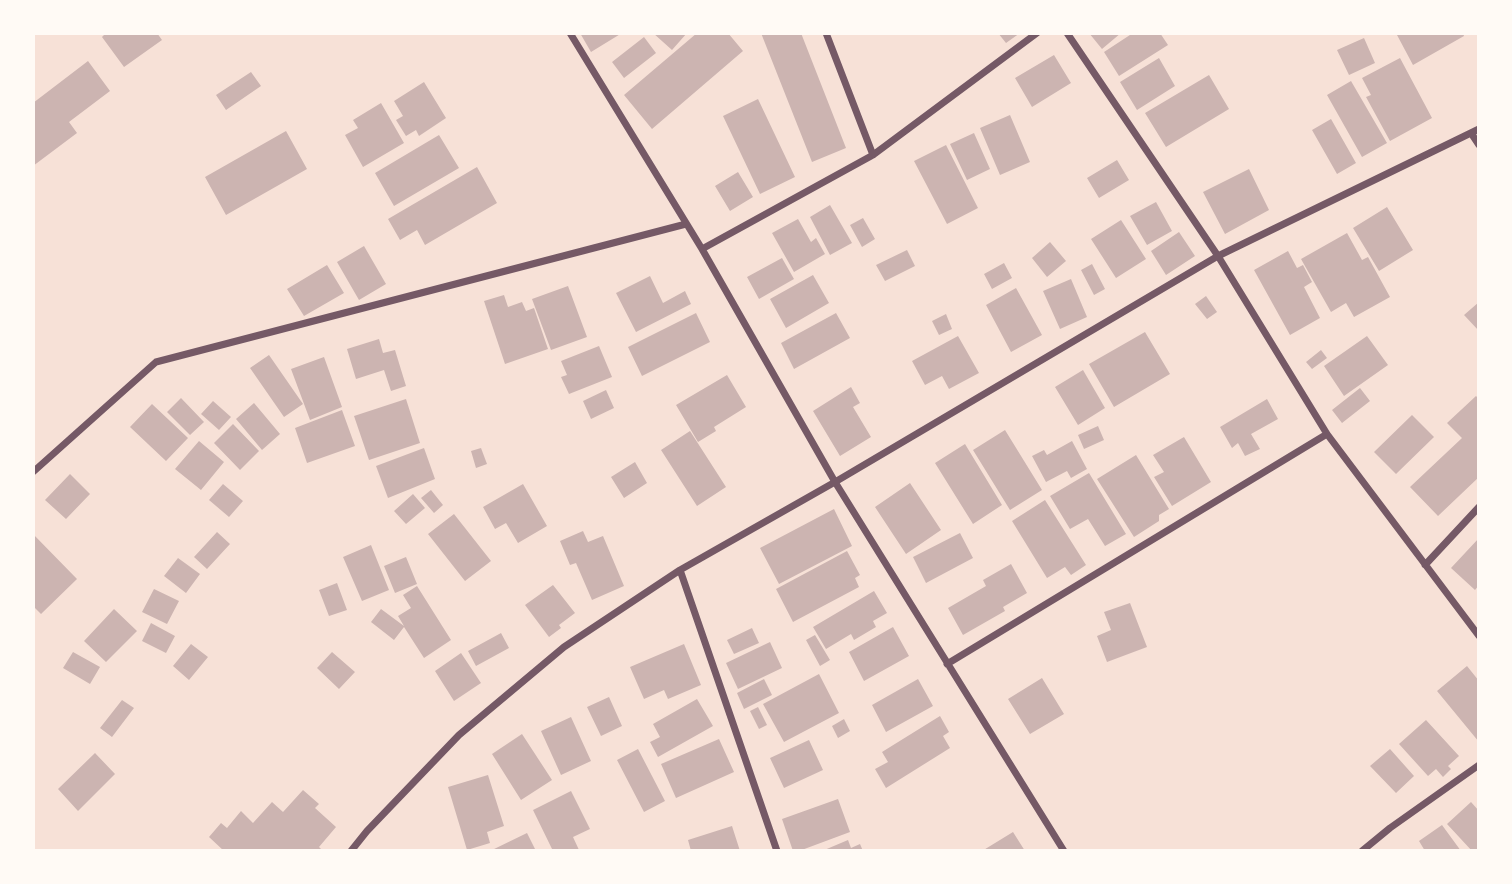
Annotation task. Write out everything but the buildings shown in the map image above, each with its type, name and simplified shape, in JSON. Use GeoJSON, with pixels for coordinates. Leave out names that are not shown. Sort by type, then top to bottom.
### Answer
{"type":"FeatureCollection","features":[{"type":"Feature","properties":{"kind":"street"},"geometry":{"type":"LineString","coordinates":[[570,33],[702,249],[835,482],[1064,851]]}},
{"type":"Feature","properties":{"kind":"street"},"geometry":{"type":"LineString","coordinates":[[826,33],[873,155]]}},
{"type":"Feature","properties":{"kind":"street"},"geometry":{"type":"LineString","coordinates":[[702,249],[873,155],[1037,33]]}},
{"type":"Feature","properties":{"kind":"street"},"geometry":{"type":"LineString","coordinates":[[1067,33],[1218,256],[1327,433],[1479,636]]}},
{"type":"Feature","properties":{"kind":"street"},"geometry":{"type":"LineString","coordinates":[[351,851],[459,735],[564,647],[680,570],[835,482],[1218,256],[1475,131],[1479,145]]}},
{"type":"Feature","properties":{"kind":"street"},"geometry":{"type":"LineString","coordinates":[[33,472],[156,362],[686,224]]}},
{"type":"Feature","properties":{"kind":"street"},"geometry":{"type":"LineString","coordinates":[[947,664],[1327,433]]}},
{"type":"Feature","properties":{"kind":"street"},"geometry":{"type":"LineString","coordinates":[[1425,565],[1479,507]]}},
{"type":"Feature","properties":{"kind":"street"},"geometry":{"type":"LineString","coordinates":[[680,570],[777,851]]}},
{"type":"Feature","properties":{"kind":"street"},"geometry":{"type":"LineString","coordinates":[[1362,851],[1479,765]]}}]}
